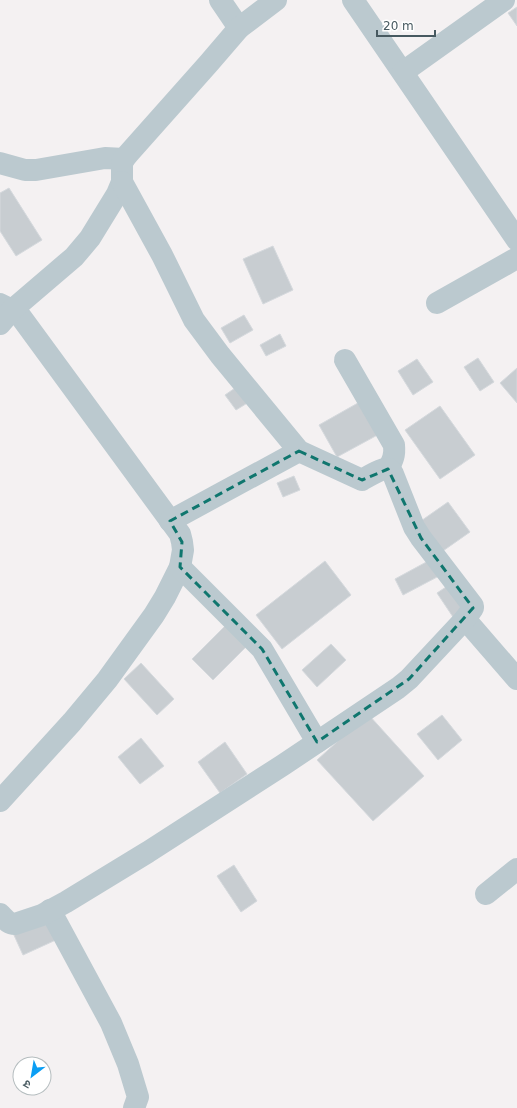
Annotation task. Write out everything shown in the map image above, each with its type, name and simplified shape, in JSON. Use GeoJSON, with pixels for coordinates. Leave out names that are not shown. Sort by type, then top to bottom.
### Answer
{"type":"FeatureCollection","features":[{"type":"Feature","properties":{"kind":"street"},"geometry":{"type":"LineString","coordinates":[[220,0],[239,28]]}},
{"type":"Feature","properties":{"kind":"street"},"geometry":{"type":"LineString","coordinates":[[4,313],[78,253],[94,232],[117,194],[122,182],[122,168],[124,159],[209,64],[239,28],[276,0]]}},
{"type":"Feature","properties":{"kind":"street"},"geometry":{"type":"LineString","coordinates":[[354,0],[517,240]]}},
{"type":"Feature","properties":{"kind":"street"},"geometry":{"type":"LineString","coordinates":[[403,72],[504,0]]}},
{"type":"Feature","properties":{"kind":"street"},"geometry":{"type":"LineString","coordinates":[[0,163],[25,170],[36,170],[105,158],[124,159]]}},
{"type":"Feature","properties":{"kind":"street"},"geometry":{"type":"LineString","coordinates":[[0,914],[6,921],[11,924],[15,924],[36,917],[66,902],[148,852],[317,742],[398,688],[465,619],[472,610],[473,606],[414,527],[391,470],[383,469],[362,480],[299,451],[220,355],[194,320],[162,255],[122,182]]}},
{"type":"Feature","properties":{"kind":"street"},"geometry":{"type":"LineString","coordinates":[[437,303],[517,258]]}},
{"type":"Feature","properties":{"kind":"street"},"geometry":{"type":"LineString","coordinates":[[0,801],[108,680],[165,597],[180,567],[183,550],[180,534],[21,317],[4,313]]}},
{"type":"Feature","properties":{"kind":"street"},"geometry":{"type":"LineString","coordinates":[[345,360],[394,445],[395,452],[388,469]]}},
{"type":"Feature","properties":{"kind":"street"},"geometry":{"type":"LineString","coordinates":[[170,521],[299,451]]}},
{"type":"Feature","properties":{"kind":"street"},"geometry":{"type":"LineString","coordinates":[[180,567],[262,649],[317,742]]}},
{"type":"Feature","properties":{"kind":"street"},"geometry":{"type":"LineString","coordinates":[[465,619],[517,679]]}},
{"type":"Feature","properties":{"kind":"street"},"geometry":{"type":"LineString","coordinates":[[486,894],[517,869]]}},
{"type":"Feature","properties":{"kind":"street"},"geometry":{"type":"LineString","coordinates":[[50,910],[111,1023],[128,1064],[138,1097],[134,1108]]}},
{"type":"Feature","properties":{"kind":"highlighted area"},"geometry":{"type":"Polygon","coordinates":[[[299,451],[362,480],[388,469],[421,538],[473,608],[409,679],[317,742],[262,649],[180,567],[182,542],[170,521],[299,451]]]}},
{"type":"Feature","properties":{"kind":"building"},"geometry":{"type":"Polygon","coordinates":[[[517,7],[517,26],[508,13],[517,7]]]}},
{"type":"Feature","properties":{"kind":"building"},"geometry":{"type":"Polygon","coordinates":[[[9,188],[42,240],[16,256],[0,231],[0,193],[9,188]]]}},
{"type":"Feature","properties":{"kind":"building"},"geometry":{"type":"Polygon","coordinates":[[[273,246],[293,290],[263,304],[243,259],[273,246]]]}},
{"type":"Feature","properties":{"kind":"building"},"geometry":{"type":"Polygon","coordinates":[[[244,315],[253,330],[230,343],[221,328],[244,315]]]}},
{"type":"Feature","properties":{"kind":"building"},"geometry":{"type":"Polygon","coordinates":[[[280,334],[286,346],[266,356],[260,345],[280,334]]]}},
{"type":"Feature","properties":{"kind":"building"},"geometry":{"type":"Polygon","coordinates":[[[478,358],[494,382],[480,391],[464,367],[478,358]]]}},
{"type":"Feature","properties":{"kind":"building"},"geometry":{"type":"Polygon","coordinates":[[[417,359],[433,382],[413,395],[398,371],[417,359]]]}},
{"type":"Feature","properties":{"kind":"building"},"geometry":{"type":"Polygon","coordinates":[[[517,368],[517,403],[500,383],[517,368]]]}},
{"type":"Feature","properties":{"kind":"building"},"geometry":{"type":"Polygon","coordinates":[[[238,386],[249,402],[236,410],[225,395],[238,386]]]}},
{"type":"Feature","properties":{"kind":"building"},"geometry":{"type":"Polygon","coordinates":[[[365,399],[383,432],[337,457],[319,425],[365,399]]]}},
{"type":"Feature","properties":{"kind":"building"},"geometry":{"type":"Polygon","coordinates":[[[440,406],[475,455],[440,479],[405,430],[440,406]]]}},
{"type":"Feature","properties":{"kind":"building"},"geometry":{"type":"Polygon","coordinates":[[[294,476],[300,490],[283,497],[277,483],[294,476]]]}},
{"type":"Feature","properties":{"kind":"building"},"geometry":{"type":"Polygon","coordinates":[[[448,502],[470,532],[440,553],[418,523],[448,502]]]}},
{"type":"Feature","properties":{"kind":"building"},"geometry":{"type":"Polygon","coordinates":[[[430,560],[439,576],[403,595],[395,579],[430,560]]]}},
{"type":"Feature","properties":{"kind":"building"},"geometry":{"type":"Polygon","coordinates":[[[325,561],[351,595],[282,649],[256,615],[325,561]]]}},
{"type":"Feature","properties":{"kind":"building"},"geometry":{"type":"Polygon","coordinates":[[[452,583],[468,607],[453,617],[437,593],[452,583]]]}},
{"type":"Feature","properties":{"kind":"building"},"geometry":{"type":"Polygon","coordinates":[[[228,623],[249,644],[213,680],[192,659],[228,623]]]}},
{"type":"Feature","properties":{"kind":"building"},"geometry":{"type":"Polygon","coordinates":[[[331,644],[346,660],[317,687],[302,670],[331,644]]]}},
{"type":"Feature","properties":{"kind":"building"},"geometry":{"type":"Polygon","coordinates":[[[141,663],[174,699],[157,715],[124,679],[141,663]]]}},
{"type":"Feature","properties":{"kind":"building"},"geometry":{"type":"Polygon","coordinates":[[[368,714],[424,776],[373,821],[317,760],[368,714]]]}},
{"type":"Feature","properties":{"kind":"building"},"geometry":{"type":"Polygon","coordinates":[[[442,715],[462,740],[438,760],[417,734],[442,715]]]}},
{"type":"Feature","properties":{"kind":"building"},"geometry":{"type":"Polygon","coordinates":[[[141,738],[164,766],[140,784],[118,757],[141,738]]]}},
{"type":"Feature","properties":{"kind":"building"},"geometry":{"type":"Polygon","coordinates":[[[225,742],[247,774],[220,793],[198,762],[225,742]]]}},
{"type":"Feature","properties":{"kind":"building"},"geometry":{"type":"Polygon","coordinates":[[[234,865],[257,901],[241,912],[217,876],[234,865]]]}},
{"type":"Feature","properties":{"kind":"building"},"geometry":{"type":"Polygon","coordinates":[[[47,916],[58,939],[23,955],[13,933],[47,916]]]}}]}
